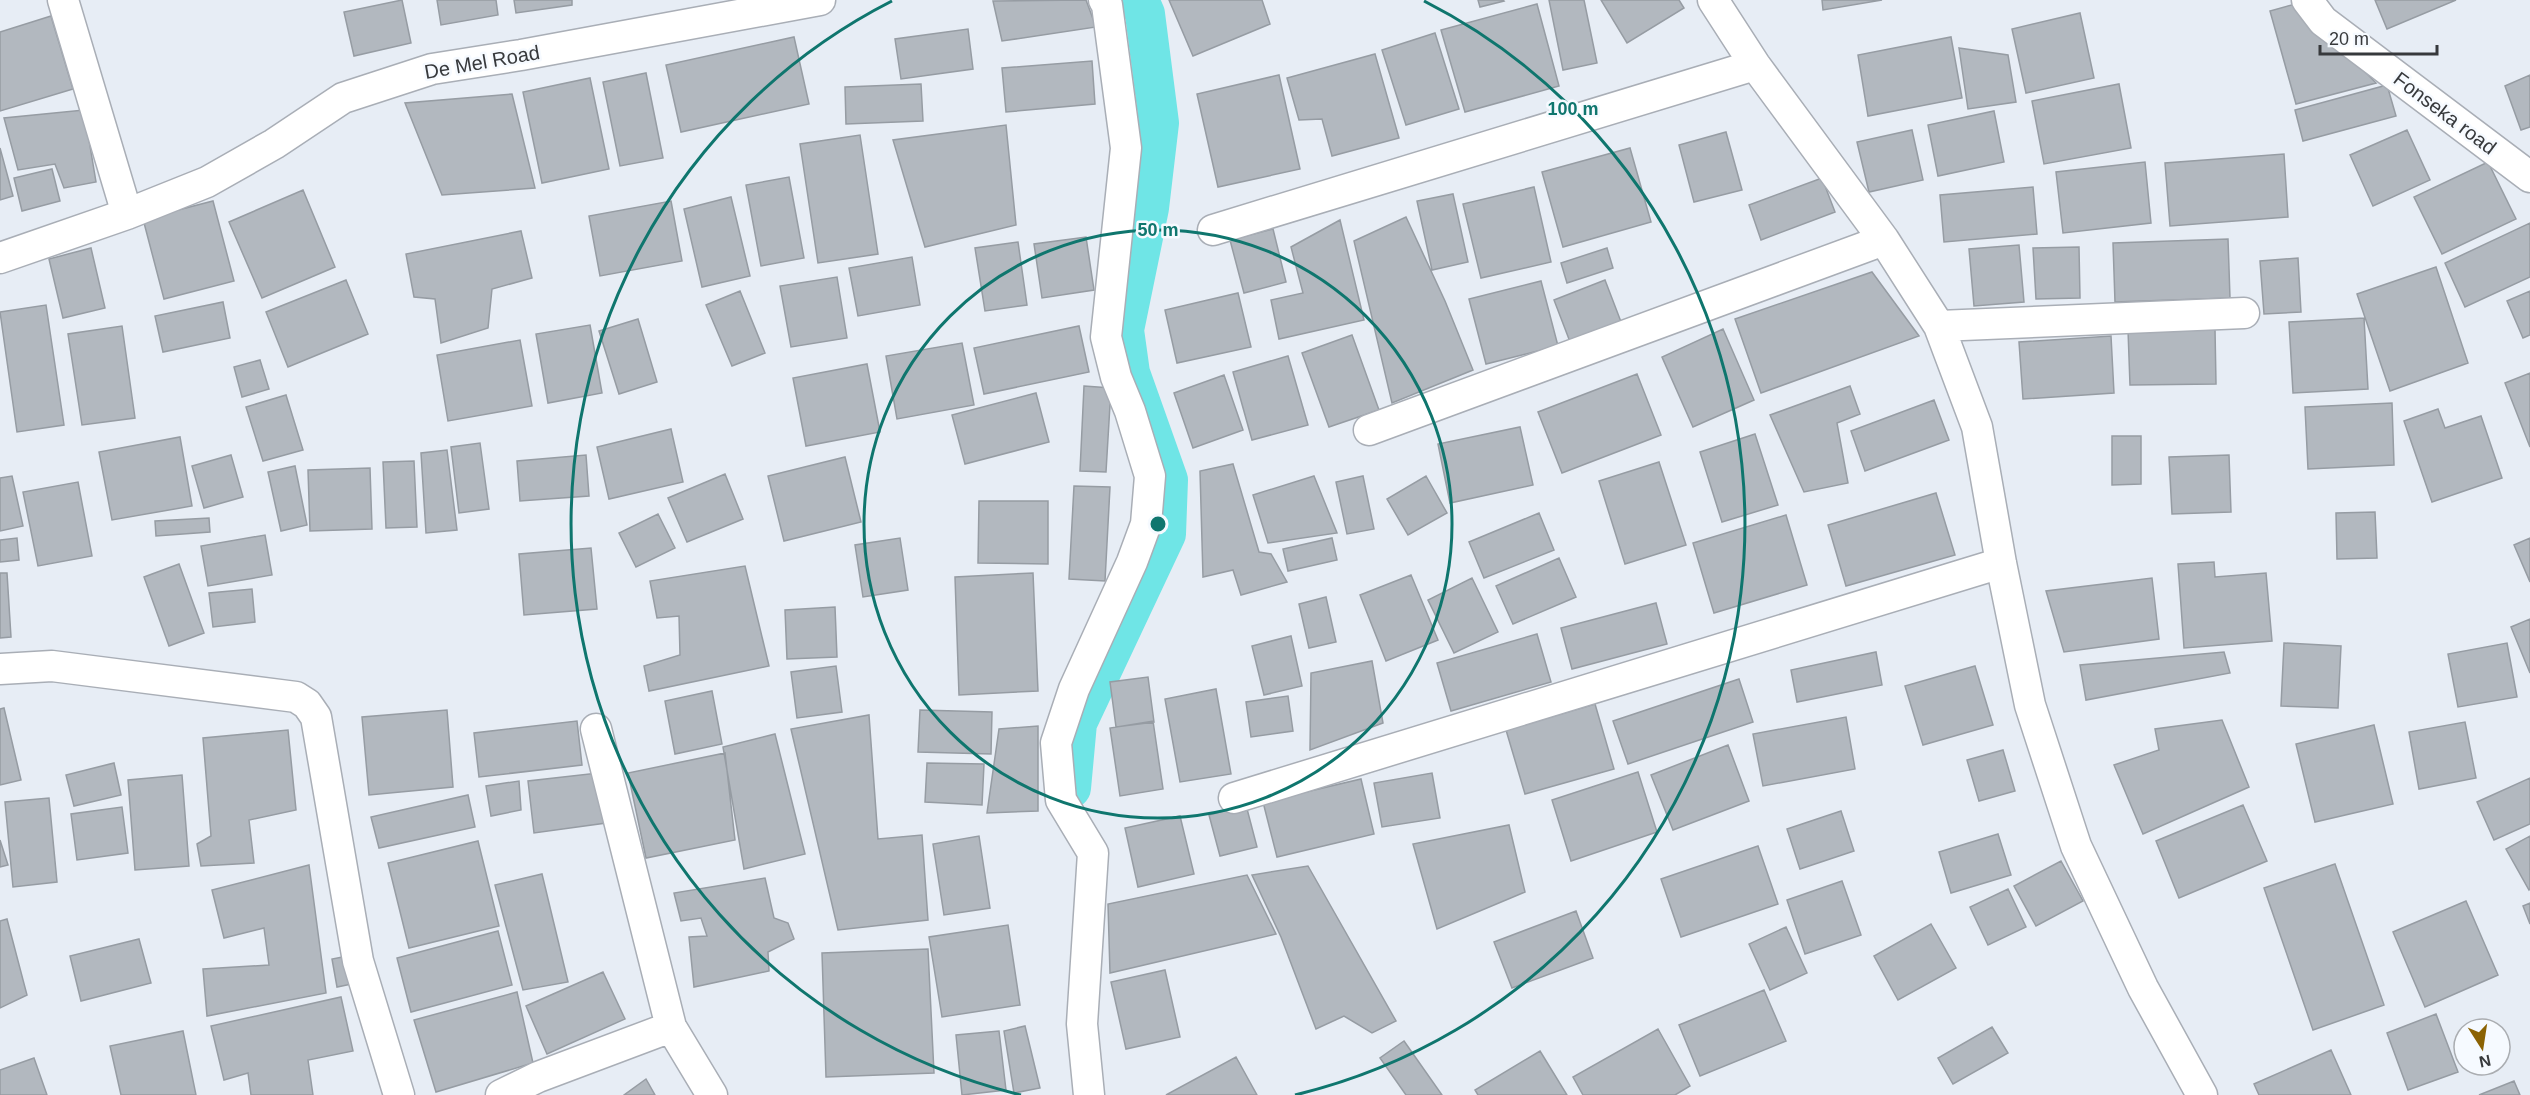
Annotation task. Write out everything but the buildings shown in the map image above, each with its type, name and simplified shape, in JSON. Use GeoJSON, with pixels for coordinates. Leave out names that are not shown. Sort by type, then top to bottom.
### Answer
{"type":"FeatureCollection","features":[{"type":"Feature","properties":{"kind":"street"},"geometry":{"type":"LineString","coordinates":[[63,0],[127,214]]}},
{"type":"Feature","properties":{"kind":"street"},"geometry":{"type":"LineString","coordinates":[[1089,1095],[1082,1024],[1093,853],[1061,800],[1056,743],[1074,690],[1132,562],[1146,524],[1150,476],[1130,411],[1116,377],[1106,337],[1126,148],[1107,5],[1104,0]]}},
{"type":"Feature","properties":{"kind":"street"},"geometry":{"type":"LineString","coordinates":[[1713,0],[1755,65],[1884,240],[1939,326],[1977,427],[2001,563],[2030,705],[2076,846],[2143,987],[2202,1095]]}},
{"type":"Feature","properties":{"kind":"street","name":"Fonseka road"},"geometry":{"type":"LineString","coordinates":[[2307,0],[2323,21],[2530,177]]}},
{"type":"Feature","properties":{"kind":"street","name":"De Mel Road"},"geometry":{"type":"LineString","coordinates":[[0,258],[127,214],[207,182],[274,144],[343,98],[432,69],[522,55],[811,1]]}},
{"type":"Feature","properties":{"kind":"street"},"geometry":{"type":"LineString","coordinates":[[1213,230],[1755,65]]}},
{"type":"Feature","properties":{"kind":"street"},"geometry":{"type":"LineString","coordinates":[[1368,430],[1884,240]]}},
{"type":"Feature","properties":{"kind":"street"},"geometry":{"type":"LineString","coordinates":[[1939,326],[2244,313]]}},
{"type":"Feature","properties":{"kind":"street"},"geometry":{"type":"LineString","coordinates":[[1234,798],[2001,563]]}},
{"type":"Feature","properties":{"kind":"street"},"geometry":{"type":"LineString","coordinates":[[0,669],[52,666],[296,697],[307,704],[316,717],[358,961],[399,1095]]}},
{"type":"Feature","properties":{"kind":"street"},"geometry":{"type":"LineString","coordinates":[[596,729],[671,1027],[712,1095]]}},
{"type":"Feature","properties":{"kind":"street"},"geometry":{"type":"LineString","coordinates":[[501,1095],[538,1077],[671,1027]]}},
{"type":"Feature","properties":{"kind":"waterway"},"geometry":{"type":"LineString","coordinates":[[1071,788],[1077,723],[1166,534],[1168,480],[1130,373],[1124,330],[1149,208],[1159,123],[1145,14],[1139,0]]}}]}
